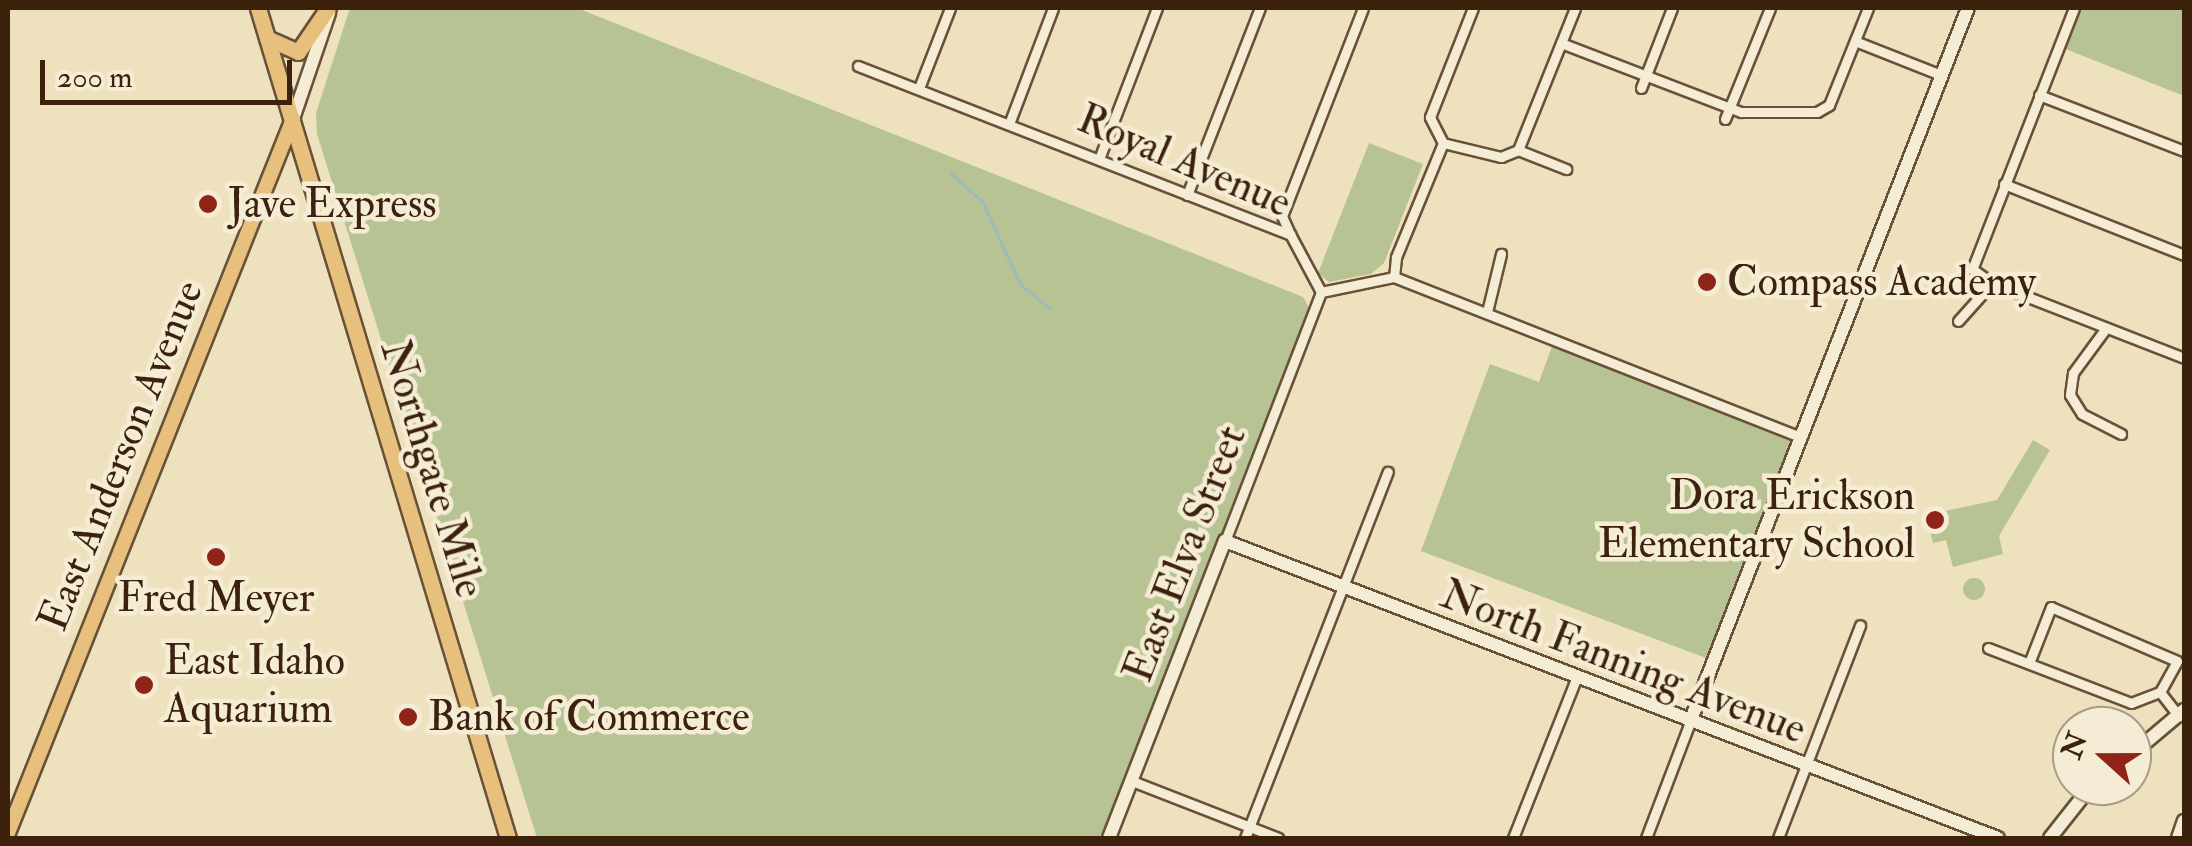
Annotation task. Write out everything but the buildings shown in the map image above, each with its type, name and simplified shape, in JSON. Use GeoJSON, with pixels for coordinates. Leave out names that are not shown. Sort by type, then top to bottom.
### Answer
{"type":"FeatureCollection","features":[{"type":"Feature","properties":{"kind":"highway","name":"Northgate Mile"},"geometry":{"type":"LineString","coordinates":[[258,8],[508,838]]}},
{"type":"Feature","properties":{"kind":"highway"},"geometry":{"type":"LineString","coordinates":[[268,38],[298,52],[329,8]]}},
{"type":"Feature","properties":{"kind":"main road","name":"East Anderson Avenue"},"geometry":{"type":"LineString","coordinates":[[8,832],[293,119]]}},
{"type":"Feature","properties":{"kind":"street"},"geometry":{"type":"LineString","coordinates":[[293,119],[329,8]]}},
{"type":"Feature","properties":{"kind":"street"},"geometry":{"type":"LineString","coordinates":[[919,88],[950,8]]}},
{"type":"Feature","properties":{"kind":"street"},"geometry":{"type":"LineString","coordinates":[[1009,124],[1053,8]]}},
{"type":"Feature","properties":{"kind":"street"},"geometry":{"type":"LineString","coordinates":[[1099,160],[1158,8]]}},
{"type":"Feature","properties":{"kind":"street"},"geometry":{"type":"LineString","coordinates":[[1186,195],[1260,8]]}},
{"type":"Feature","properties":{"kind":"street"},"geometry":{"type":"LineString","coordinates":[[1290,234],[1282,216],[1363,8]]}},
{"type":"Feature","properties":{"kind":"street"},"geometry":{"type":"LineString","coordinates":[[1394,277],[1443,144],[1430,117],[1473,8]]}},
{"type":"Feature","properties":{"kind":"street"},"geometry":{"type":"LineString","coordinates":[[1443,144],[1502,157],[1518,150],[1575,8]]}},
{"type":"Feature","properties":{"kind":"street"},"geometry":{"type":"LineString","coordinates":[[1641,88],[1672,8]]}},
{"type":"Feature","properties":{"kind":"street"},"geometry":{"type":"LineString","coordinates":[[1725,119],[1770,8]]}},
{"type":"Feature","properties":{"kind":"street"},"geometry":{"type":"LineString","coordinates":[[1561,43],[1729,108],[1817,112],[1829,105],[1868,8]]}},
{"type":"Feature","properties":{"kind":"street"},"geometry":{"type":"LineString","coordinates":[[1646,838],[1798,436],[1968,8]]}},
{"type":"Feature","properties":{"kind":"street"},"geometry":{"type":"LineString","coordinates":[[2074,8],[1972,269],[1992,283],[2184,358]]}},
{"type":"Feature","properties":{"kind":"street"},"geometry":{"type":"LineString","coordinates":[[1855,41],[1941,75]]}},
{"type":"Feature","properties":{"kind":"street","name":"Royal Avenue"},"geometry":{"type":"LineString","coordinates":[[858,66],[1290,234],[1321,292]]}},
{"type":"Feature","properties":{"kind":"street"},"geometry":{"type":"LineString","coordinates":[[2040,94],[2184,151]]}},
{"type":"Feature","properties":{"kind":"street"},"geometry":{"type":"LineString","coordinates":[[1518,150],[1566,169]]}},
{"type":"Feature","properties":{"kind":"street"},"geometry":{"type":"LineString","coordinates":[[2004,184],[2184,255]]}},
{"type":"Feature","properties":{"kind":"street"},"geometry":{"type":"LineString","coordinates":[[1487,312],[1500,254]]}},
{"type":"Feature","properties":{"kind":"street"},"geometry":{"type":"LineString","coordinates":[[1321,292],[1394,277],[1798,436]]}},
{"type":"Feature","properties":{"kind":"street"},"geometry":{"type":"LineString","coordinates":[[1958,321],[1992,283]]}},
{"type":"Feature","properties":{"kind":"street","name":"East Elva Street"},"geometry":{"type":"LineString","coordinates":[[1110,838],[1321,292]]}},
{"type":"Feature","properties":{"kind":"street"},"geometry":{"type":"LineString","coordinates":[[2106,328],[2073,373],[2070,394],[2082,414],[2121,434]]}},
{"type":"Feature","properties":{"kind":"street"},"geometry":{"type":"LineString","coordinates":[[1244,838],[1388,472]]}},
{"type":"Feature","properties":{"kind":"street","name":"North Fanning Avenue"},"geometry":{"type":"LineString","coordinates":[[1225,542],[1998,838]]}},
{"type":"Feature","properties":{"kind":"street"},"geometry":{"type":"LineString","coordinates":[[1988,648],[2132,703],[2160,692],[2177,665],[2172,655],[2053,601],[2029,663]]}},
{"type":"Feature","properties":{"kind":"street"},"geometry":{"type":"LineString","coordinates":[[1778,838],[1860,625]]}},
{"type":"Feature","properties":{"kind":"street"},"geometry":{"type":"LineString","coordinates":[[1513,838],[1576,678]]}},
{"type":"Feature","properties":{"kind":"street"},"geometry":{"type":"LineString","coordinates":[[2152,737],[2182,712],[2160,692]]}},
{"type":"Feature","properties":{"kind":"street"},"geometry":{"type":"LineString","coordinates":[[1132,781],[1278,838]]}},
{"type":"Feature","properties":{"kind":"street"},"geometry":{"type":"LineString","coordinates":[[2050,838],[2075,806]]}},
{"type":"Feature","properties":{"kind":"street"},"geometry":{"type":"LineString","coordinates":[[2178,838],[2184,821]]}},
{"type":"Feature","properties":{"kind":"green space"},"geometry":{"type":"Polygon","coordinates":[[[350,8],[577,8],[1303,297],[1313,315],[1109,838],[537,838],[317,134],[316,113],[350,8]]]}},
{"type":"Feature","properties":{"kind":"green space"},"geometry":{"type":"Polygon","coordinates":[[[2074,8],[2184,8],[2184,96],[2058,46],[2074,8]]]}},
{"type":"Feature","properties":{"kind":"green space"},"geometry":{"type":"Polygon","coordinates":[[[1369,143],[1423,164],[1384,263],[1371,274],[1329,282],[1318,273],[1369,143]]]}},
{"type":"Feature","properties":{"kind":"green space"},"geometry":{"type":"Polygon","coordinates":[[[1555,338],[1798,436],[1714,661],[1421,551],[1490,364],[1539,382],[1555,338]]]}},
{"type":"Feature","properties":{"kind":"green space"},"geometry":{"type":"Polygon","coordinates":[[[2033,440],[2050,450],[1999,536],[2003,554],[1953,567],[1946,540],[1933,543],[1926,515],[1997,500],[2033,440]]]}},
{"type":"Feature","properties":{"kind":"green space"},"geometry":{"type":"Polygon","coordinates":[[[1974,578],[1982,581],[1982,597],[1974,600],[1966,597],[1963,589],[1966,581],[1974,578]]]}},
{"type":"Feature","properties":{"kind":"waterway"},"geometry":{"type":"LineString","coordinates":[[951,173],[983,202],[1021,285],[1051,309]]}},
{"type":"Feature","properties":{"kind":"place","name":"Jave Express"},"geometry":{"type":"Point","coordinates":[208,204]}},
{"type":"Feature","properties":{"kind":"place","name":"Compass Academy"},"geometry":{"type":"Point","coordinates":[1707,282]}},
{"type":"Feature","properties":{"kind":"place","name":"Dora Erickson Elementary School"},"geometry":{"type":"Point","coordinates":[1935,520]}},
{"type":"Feature","properties":{"kind":"place","name":"Fred Meyer"},"geometry":{"type":"Point","coordinates":[216,557]}},
{"type":"Feature","properties":{"kind":"place","name":"East Idaho Aquarium"},"geometry":{"type":"Point","coordinates":[144,685]}},
{"type":"Feature","properties":{"kind":"place","name":"Bank of Commerce"},"geometry":{"type":"Point","coordinates":[408,717]}}]}
